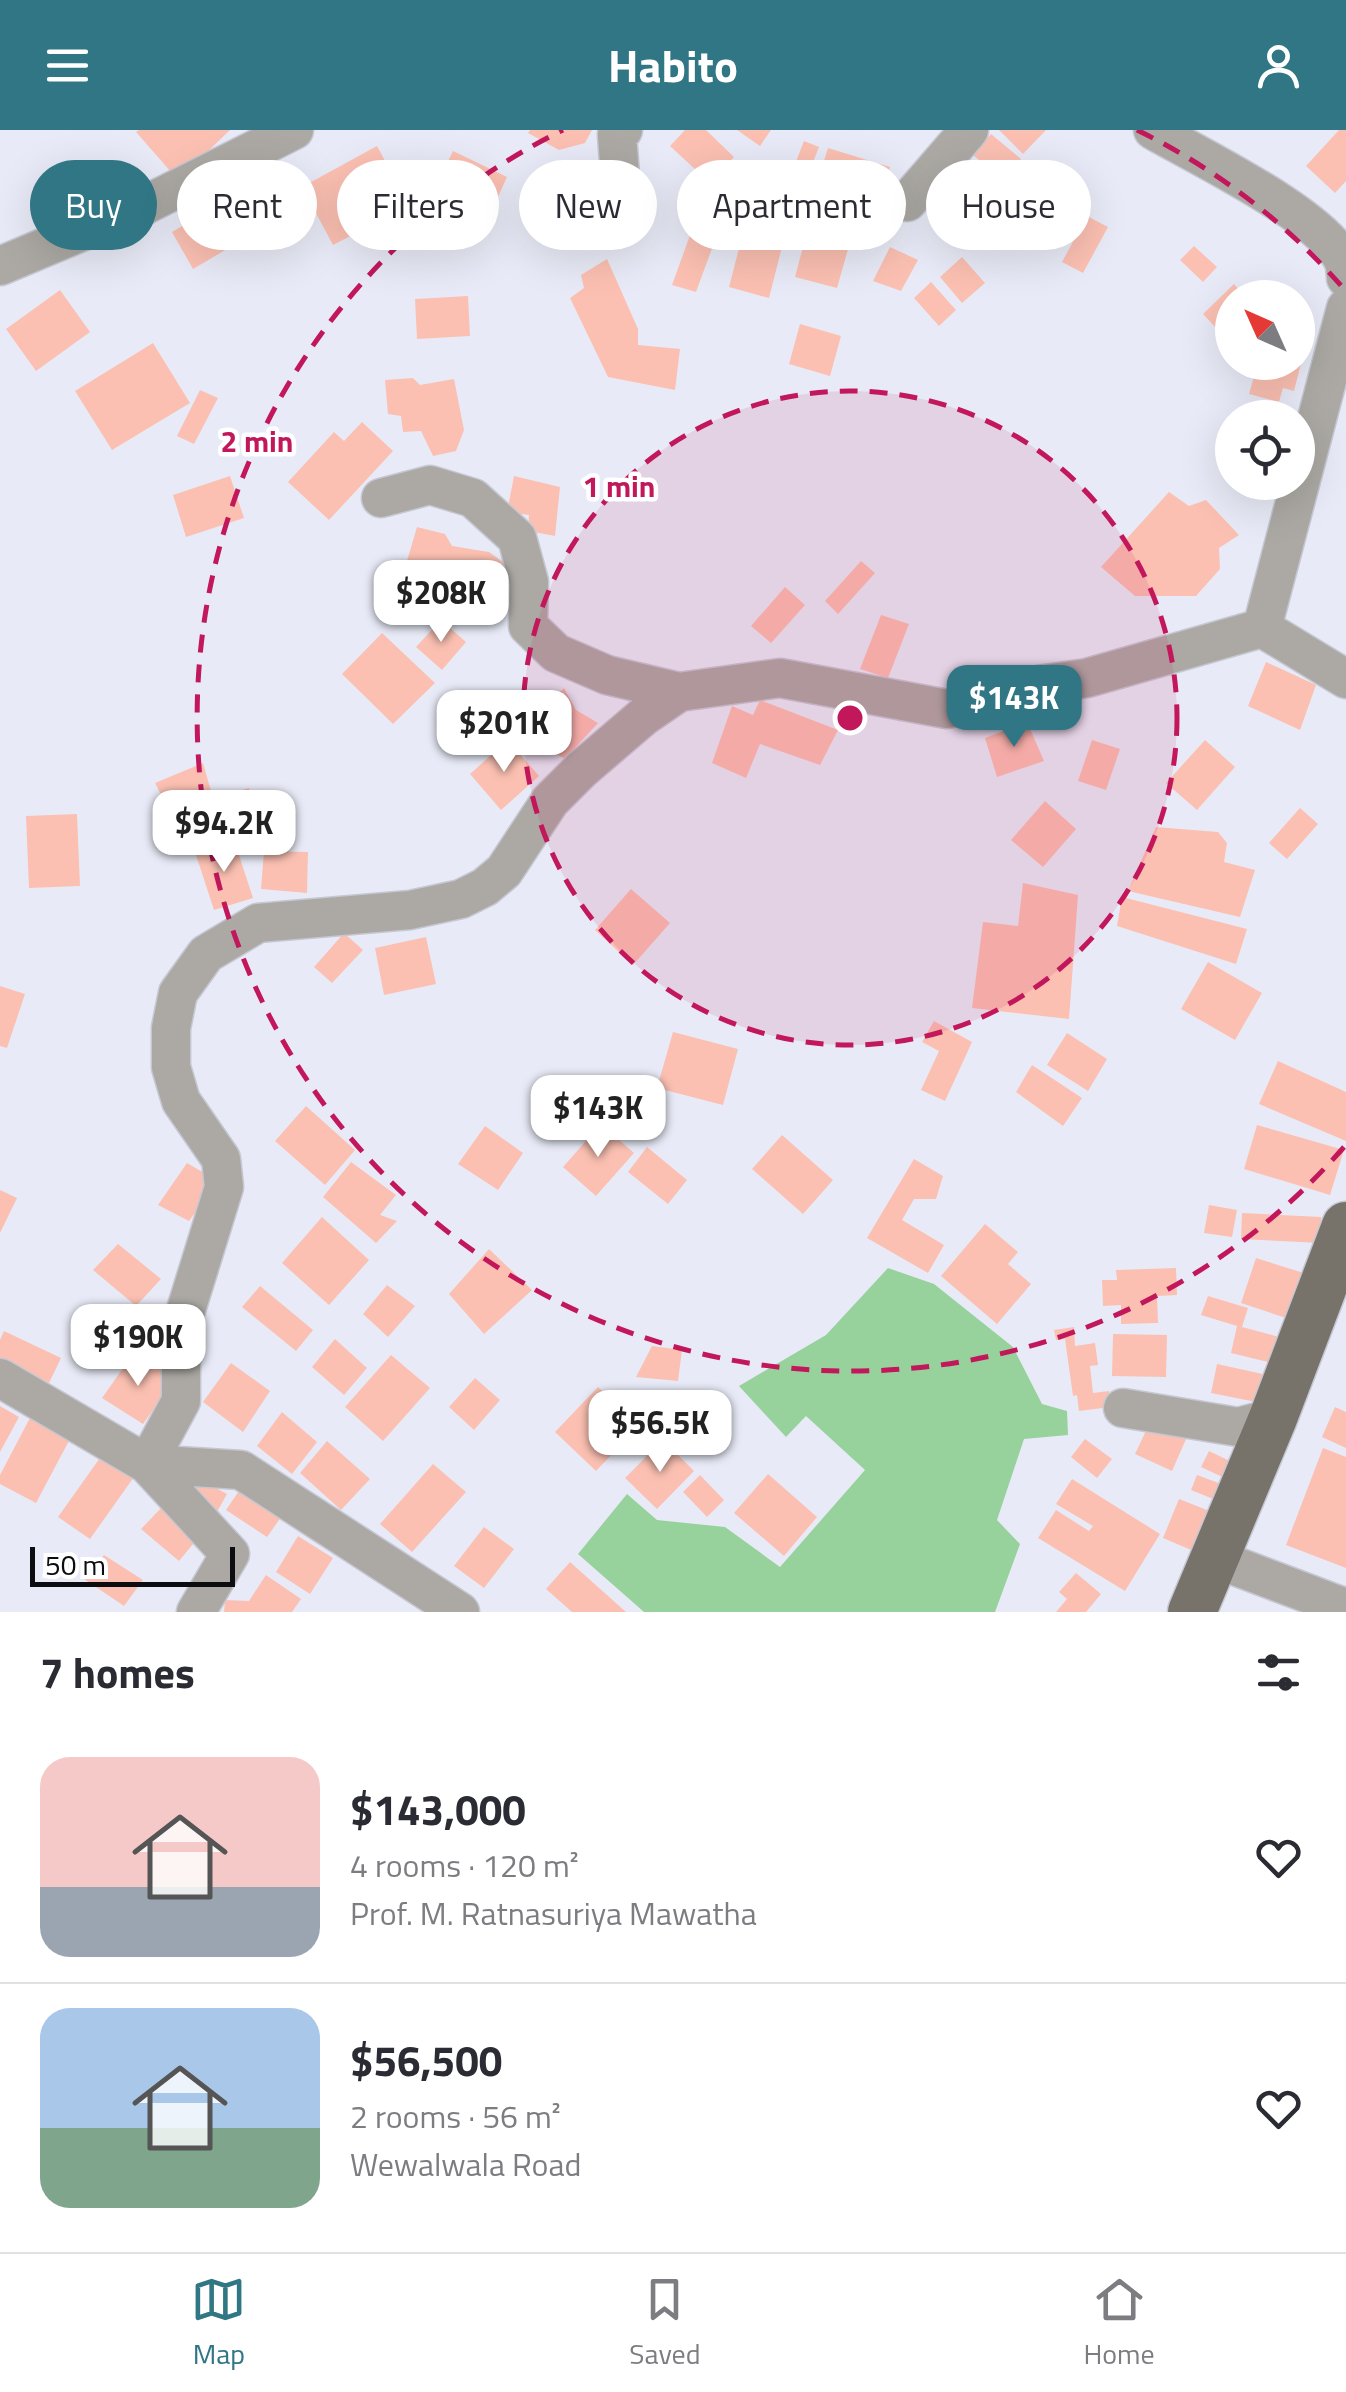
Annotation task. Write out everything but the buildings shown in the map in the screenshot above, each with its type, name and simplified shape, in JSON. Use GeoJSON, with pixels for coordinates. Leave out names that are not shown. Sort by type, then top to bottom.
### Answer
{"type":"FeatureCollection","features":[{"type":"Feature","properties":{"kind":"main road"},"geometry":{"type":"LineString","coordinates":[[1192,1612],[1273,1418],[1346,1226]]}},
{"type":"Feature","properties":{"kind":"street"},"geometry":{"type":"LineString","coordinates":[[0,266],[143,206],[294,130]]}},
{"type":"Feature","properties":{"kind":"street"},"geometry":{"type":"LineString","coordinates":[[619,160],[617,135],[623,130]]}},
{"type":"Feature","properties":{"kind":"street"},"geometry":{"type":"LineString","coordinates":[[907,202],[969,130]]}},
{"type":"Feature","properties":{"kind":"street"},"geometry":{"type":"LineString","coordinates":[[1153,130],[1298,214],[1323,235],[1345,263],[1346,278]]}},
{"type":"Feature","properties":{"kind":"street"},"geometry":{"type":"LineString","coordinates":[[1262,628],[1346,308]]}},
{"type":"Feature","properties":{"kind":"street"},"geometry":{"type":"LineString","coordinates":[[381,498],[430,485],[473,498],[517,538],[529,582],[528,626],[556,653],[607,675],[678,692],[780,678],[947,709],[1038,685],[1087,678],[1262,628],[1346,679]]}},
{"type":"Feature","properties":{"kind":"street"},"geometry":{"type":"LineString","coordinates":[[147,1464],[182,1401],[182,1326],[224,1188],[221,1159],[180,1101],[171,1067],[171,1028],[178,993],[206,954],[258,923],[410,910],[461,899],[485,887],[504,870],[550,802],[581,770],[678,692]]}},
{"type":"Feature","properties":{"kind":"street"},"geometry":{"type":"LineString","coordinates":[[0,1378],[147,1464],[230,1554],[196,1612]]}},
{"type":"Feature","properties":{"kind":"street"},"geometry":{"type":"LineString","coordinates":[[1123,1408],[1238,1427],[1273,1418]]}},
{"type":"Feature","properties":{"kind":"street"},"geometry":{"type":"LineString","coordinates":[[147,1464],[241,1470],[460,1612]]}},
{"type":"Feature","properties":{"kind":"street"},"geometry":{"type":"LineString","coordinates":[[1214,1558],[1346,1608]]}},
{"type":"Feature","properties":{"kind":"green space"},"geometry":{"type":"Polygon","coordinates":[[[888,1268],[934,1284],[1013,1347],[1042,1404],[1067,1411],[1068,1435],[1024,1439],[997,1520],[1020,1544],[995,1612],[644,1612],[578,1554],[627,1494],[657,1520],[725,1527],[780,1567],[865,1470],[806,1416],[786,1437],[739,1386],[826,1335],[888,1268]]]}}]}
